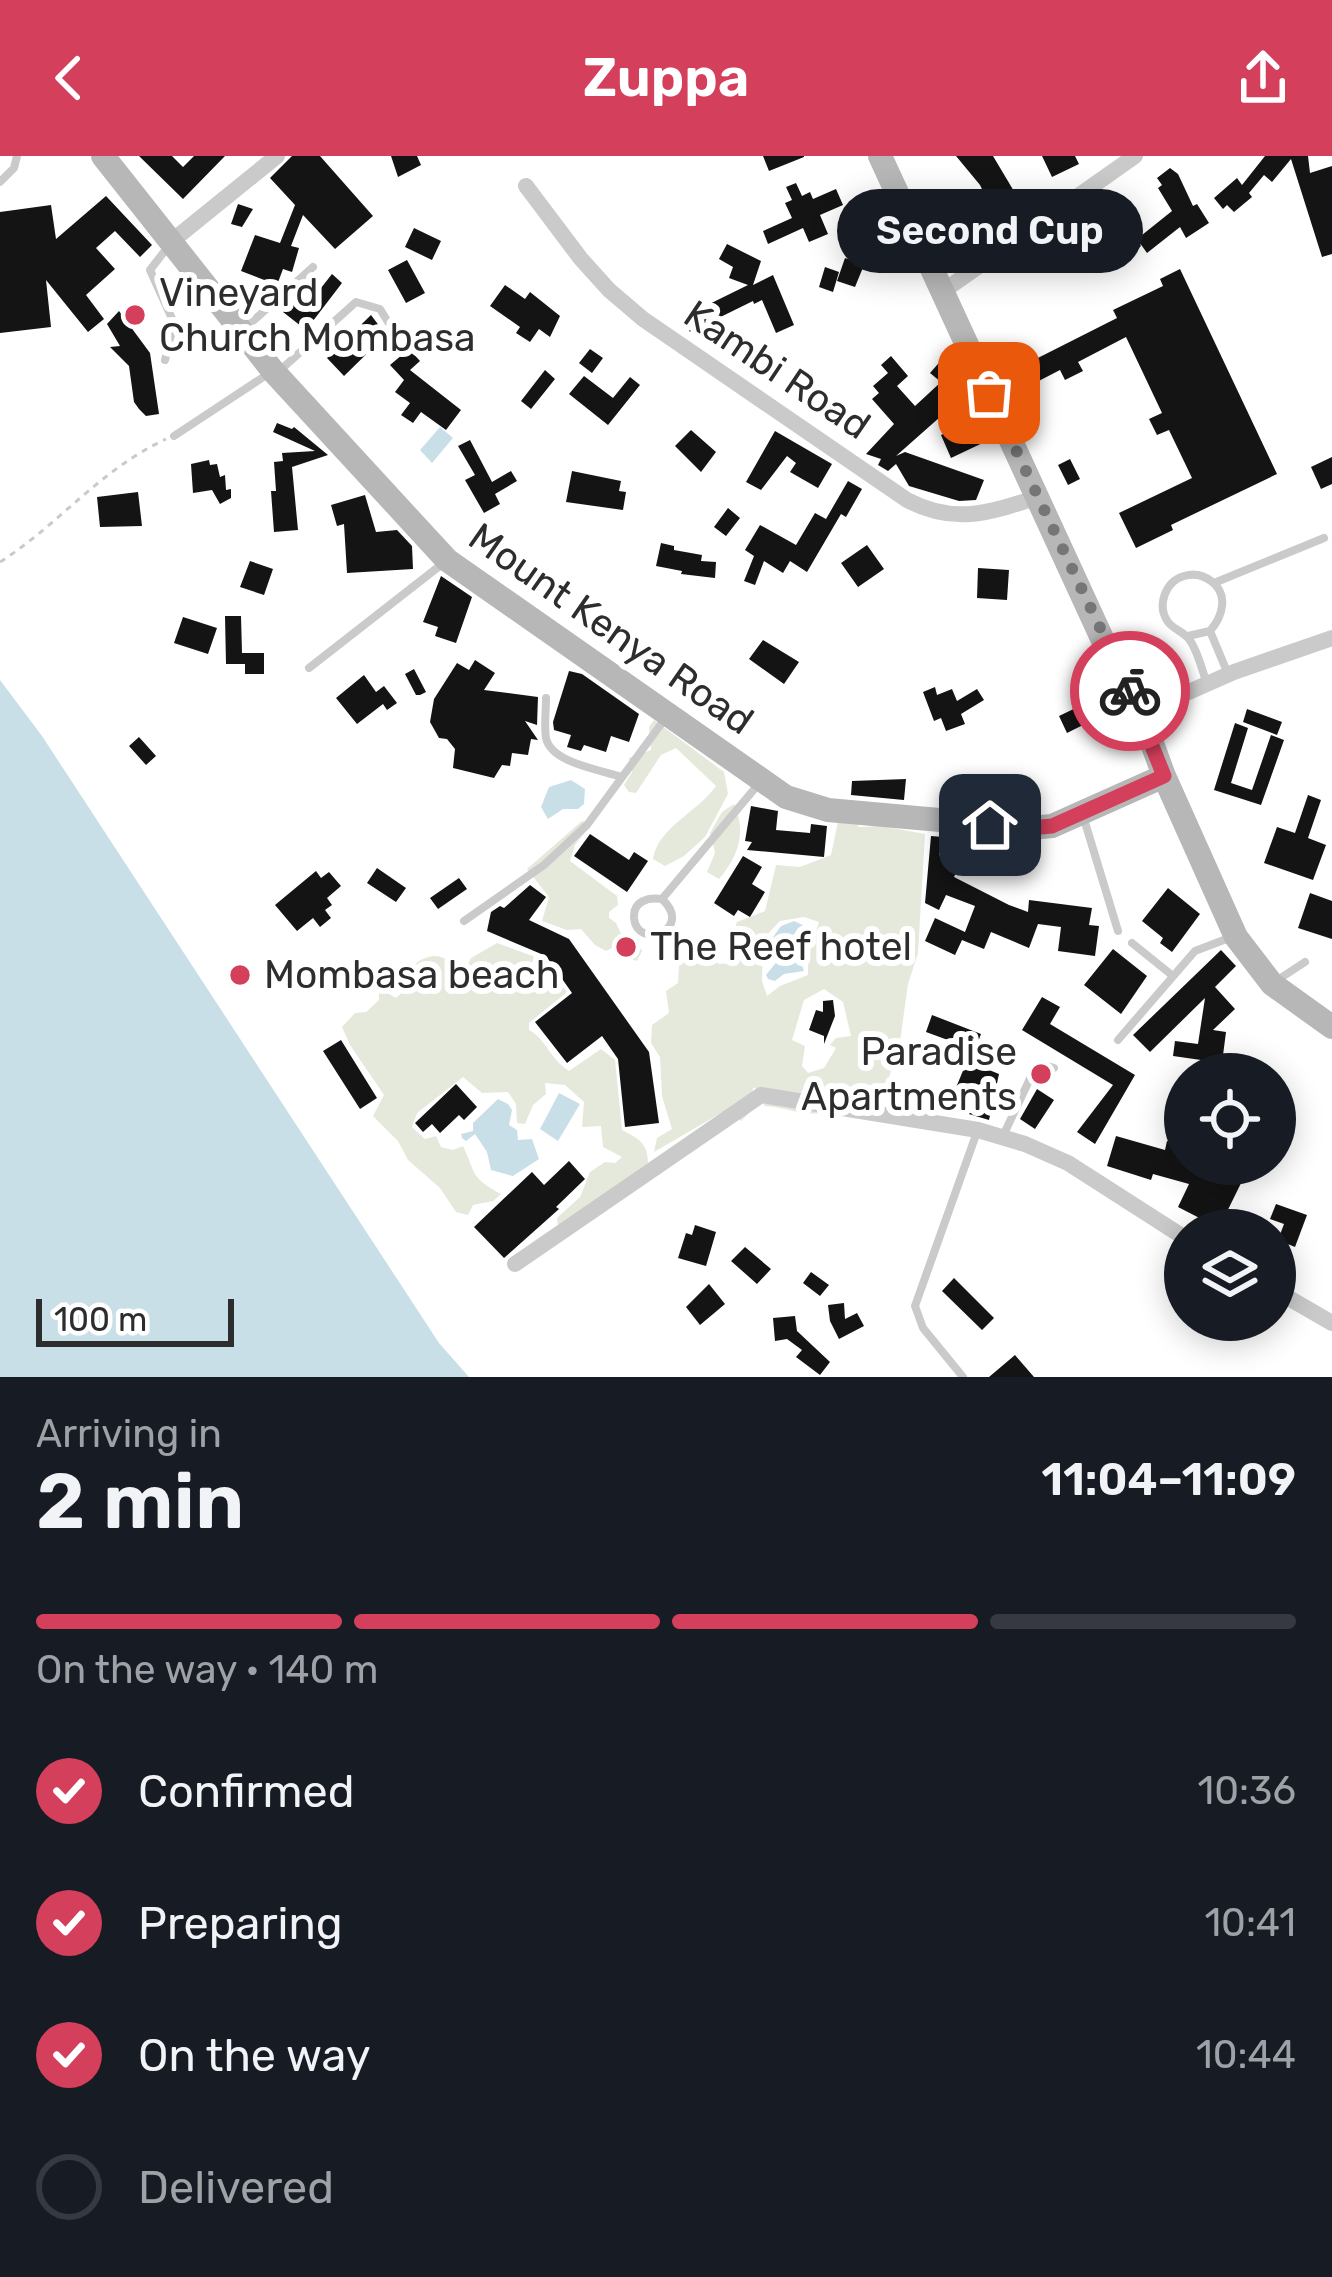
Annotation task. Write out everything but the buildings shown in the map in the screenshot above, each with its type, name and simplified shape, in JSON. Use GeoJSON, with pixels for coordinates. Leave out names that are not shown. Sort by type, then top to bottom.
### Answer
{"type":"FeatureCollection","features":[{"type":"Feature","properties":{"kind":"main road","name":"Mount Kenya Road"},"geometry":{"type":"LineString","coordinates":[[103,156],[274,372],[447,560],[786,797],[829,810],[1030,828],[1052,826],[1164,776]]}},
{"type":"Feature","properties":{"kind":"main road"},"geometry":{"type":"LineString","coordinates":[[880,156],[1141,713],[1236,937],[1272,984],[1332,1027]]}},
{"type":"Feature","properties":{"kind":"street"},"geometry":{"type":"LineString","coordinates":[[172,241],[277,156]]}},
{"type":"Feature","properties":{"kind":"street"},"geometry":{"type":"LineString","coordinates":[[942,292],[1126,159]]}},
{"type":"Feature","properties":{"kind":"street","name":"Kambi Road"},"geometry":{"type":"LineString","coordinates":[[526,186],[609,290],[644,319],[907,500],[938,513],[967,517],[1038,497]]}},
{"type":"Feature","properties":{"kind":"street"},"geometry":{"type":"LineString","coordinates":[[1141,713],[1332,638]]}},
{"type":"Feature","properties":{"kind":"street"},"geometry":{"type":"LineString","coordinates":[[515,1264],[761,1095],[1002,1137],[1068,1163],[1164,1225]]}},
{"type":"Feature","properties":{"kind":"street"},"geometry":{"type":"LineString","coordinates":[[1296,1302],[1332,1323]]}},
{"type":"Feature","properties":{"kind":"lane"},"geometry":{"type":"LineString","coordinates":[[0,182],[14,168],[17,156]]}},
{"type":"Feature","properties":{"kind":"lane"},"geometry":{"type":"LineString","coordinates":[[165,360],[174,323],[150,270],[172,241]]}},
{"type":"Feature","properties":{"kind":"lane"},"geometry":{"type":"LineString","coordinates":[[242,331],[313,267]]}},
{"type":"Feature","properties":{"kind":"lane"},"geometry":{"type":"LineString","coordinates":[[174,436],[274,372],[356,302],[380,309],[396,335]]}},
{"type":"Feature","properties":{"kind":"lane"},"geometry":{"type":"LineString","coordinates":[[1214,583],[1324,538]]}},
{"type":"Feature","properties":{"kind":"lane"},"geometry":{"type":"LineString","coordinates":[[309,668],[447,560]]}},
{"type":"Feature","properties":{"kind":"lane"},"geometry":{"type":"LineString","coordinates":[[1188,636],[1210,631],[1222,614],[1223,602],[1214,583],[1198,574],[1180,577],[1166,589],[1162,607],[1168,624],[1188,636],[1207,684]]}},
{"type":"Feature","properties":{"kind":"lane"},"geometry":{"type":"LineString","coordinates":[[1210,631],[1228,675]]}},
{"type":"Feature","properties":{"kind":"lane"},"geometry":{"type":"LineString","coordinates":[[546,698],[546,740],[551,749],[569,760],[622,777]]}},
{"type":"Feature","properties":{"kind":"lane"},"geometry":{"type":"LineString","coordinates":[[464,921],[573,839],[668,715]]}},
{"type":"Feature","properties":{"kind":"lane"},"geometry":{"type":"LineString","coordinates":[[662,899],[762,780]]}},
{"type":"Feature","properties":{"kind":"lane"},"geometry":{"type":"LineString","coordinates":[[1080,813],[1089,825],[1118,931]]}},
{"type":"Feature","properties":{"kind":"lane"},"geometry":{"type":"LineString","coordinates":[[651,897],[662,899],[673,917],[669,928],[650,936],[640,931],[634,910],[651,897]]}},
{"type":"Feature","properties":{"kind":"lane"},"geometry":{"type":"LineString","coordinates":[[1118,1040],[1195,951],[1236,937]]}},
{"type":"Feature","properties":{"kind":"lane"},"geometry":{"type":"LineString","coordinates":[[1132,944],[1173,976]]}},
{"type":"Feature","properties":{"kind":"lane"},"geometry":{"type":"LineString","coordinates":[[1272,984],[1305,962]]}},
{"type":"Feature","properties":{"kind":"lane"},"geometry":{"type":"LineString","coordinates":[[1002,1137],[1035,1068],[1042,1064],[1054,1068]]}},
{"type":"Feature","properties":{"kind":"lane"},"geometry":{"type":"LineString","coordinates":[[963,1377],[922,1328],[915,1306],[978,1130]]}},
{"type":"Feature","properties":{"kind":"path"},"geometry":{"type":"LineString","coordinates":[[0,562],[31,542],[67,505],[114,469],[174,436]]}},
{"type":"Feature","properties":{"kind":"shaded area"},"geometry":{"type":"Polygon","coordinates":[[[654,720],[724,772],[728,794],[705,837],[665,866],[653,859],[662,838],[716,786],[676,748],[661,755],[636,793],[629,792],[624,785],[632,772],[629,758],[651,750],[649,727],[654,720]]]}},
{"type":"Feature","properties":{"kind":"shaded area"},"geometry":{"type":"Polygon","coordinates":[[[734,804],[740,824],[738,844],[719,879],[707,872],[715,853],[710,833],[722,812],[734,804]]]}},
{"type":"Feature","properties":{"kind":"shaded area"},"geometry":{"type":"Polygon","coordinates":[[[839,817],[854,820],[859,827],[925,834],[918,953],[908,984],[900,1042],[888,1081],[874,1105],[850,1090],[828,1093],[821,1113],[800,1112],[764,1106],[765,1090],[753,1088],[750,1112],[741,1121],[728,1109],[654,1152],[657,1138],[672,1129],[662,1096],[660,1057],[651,1043],[652,1025],[669,1013],[666,991],[678,983],[679,966],[695,946],[719,964],[734,963],[730,940],[737,922],[765,911],[776,865],[800,867],[831,855],[839,817]],[[804,917],[780,921],[763,939],[762,981],[767,996],[808,975],[808,957],[819,922],[804,917]],[[824,989],[804,1000],[792,1040],[805,1046],[802,1066],[808,1073],[824,1068],[836,1048],[830,1045],[836,1038],[851,1036],[843,1002],[824,989]]]}},
{"type":"Feature","properties":{"kind":"shaded area"},"geometry":{"type":"Polygon","coordinates":[[[582,821],[592,823],[575,845],[570,861],[617,896],[618,905],[609,918],[623,938],[634,940],[642,951],[637,961],[623,956],[616,946],[606,951],[595,945],[581,929],[567,930],[542,921],[549,897],[527,869],[582,821]]]}},
{"type":"Feature","properties":{"kind":"shaded area"},"geometry":{"type":"Polygon","coordinates":[[[497,943],[541,959],[567,992],[529,1023],[529,1030],[569,1071],[601,1049],[615,1060],[622,1130],[641,1142],[648,1156],[648,1163],[558,1226],[557,1218],[580,1197],[590,1172],[622,1157],[603,1147],[601,1126],[582,1127],[584,1102],[565,1085],[545,1083],[546,1094],[533,1105],[525,1124],[517,1123],[516,1104],[508,1092],[482,1093],[463,1077],[417,1113],[412,1127],[425,1139],[436,1136],[441,1147],[463,1146],[479,1179],[501,1194],[473,1205],[468,1215],[456,1212],[373,1116],[384,1095],[342,1027],[355,1013],[366,1012],[379,1000],[379,988],[396,998],[405,990],[401,979],[405,973],[418,979],[416,963],[441,957],[464,973],[471,958],[497,943]]]}},
{"type":"Feature","properties":{"kind":"water"},"geometry":{"type":"Polygon","coordinates":[[[440,427],[453,438],[432,463],[420,450],[440,427]]]}},
{"type":"Feature","properties":{"kind":"water"},"geometry":{"type":"Polygon","coordinates":[[[0,680],[42,736],[439,1343],[469,1377],[0,1377],[0,680]]]}},
{"type":"Feature","properties":{"kind":"water"},"geometry":{"type":"Polygon","coordinates":[[[571,780],[585,789],[584,804],[548,819],[541,807],[549,787],[571,780]]]}},
{"type":"Feature","properties":{"kind":"water"},"geometry":{"type":"Polygon","coordinates":[[[794,921],[810,933],[789,950],[791,961],[801,963],[804,971],[768,979],[766,975],[779,959],[771,940],[781,926],[794,921]]]}},
{"type":"Feature","properties":{"kind":"water"},"geometry":{"type":"Polygon","coordinates":[[[559,1093],[580,1104],[558,1141],[540,1129],[559,1093]]]}},
{"type":"Feature","properties":{"kind":"water"},"geometry":{"type":"Polygon","coordinates":[[[498,1099],[512,1110],[509,1125],[517,1130],[518,1140],[532,1139],[539,1159],[513,1176],[491,1170],[487,1152],[475,1134],[466,1141],[461,1134],[473,1131],[473,1123],[498,1099]]]}},
{"type":"Feature","properties":{"kind":"way so far"},"geometry":{"type":"LineString","coordinates":[[989,393],[1130,691]]}},
{"type":"Feature","properties":{"kind":"place","name":"Vineyard Church Mombasa"},"geometry":{"type":"Point","coordinates":[135,315]}},
{"type":"Feature","properties":{"kind":"place","name":"Second Cup"},"geometry":{"type":"Point","coordinates":[989,393]}},
{"type":"Feature","properties":{"kind":"place","name":"The Reef hotel"},"geometry":{"type":"Point","coordinates":[626,947]}},
{"type":"Feature","properties":{"kind":"place","name":"Mombasa beach"},"geometry":{"type":"Point","coordinates":[240,975]}},
{"type":"Feature","properties":{"kind":"place","name":"Paradise Apartments"},"geometry":{"type":"Point","coordinates":[1041,1074]}},
{"type":"Feature","properties":{"kind":"route"},"geometry":{"type":"LineString","coordinates":[[990,825],[1052,826],[1164,776],[1130,691]]}}]}
